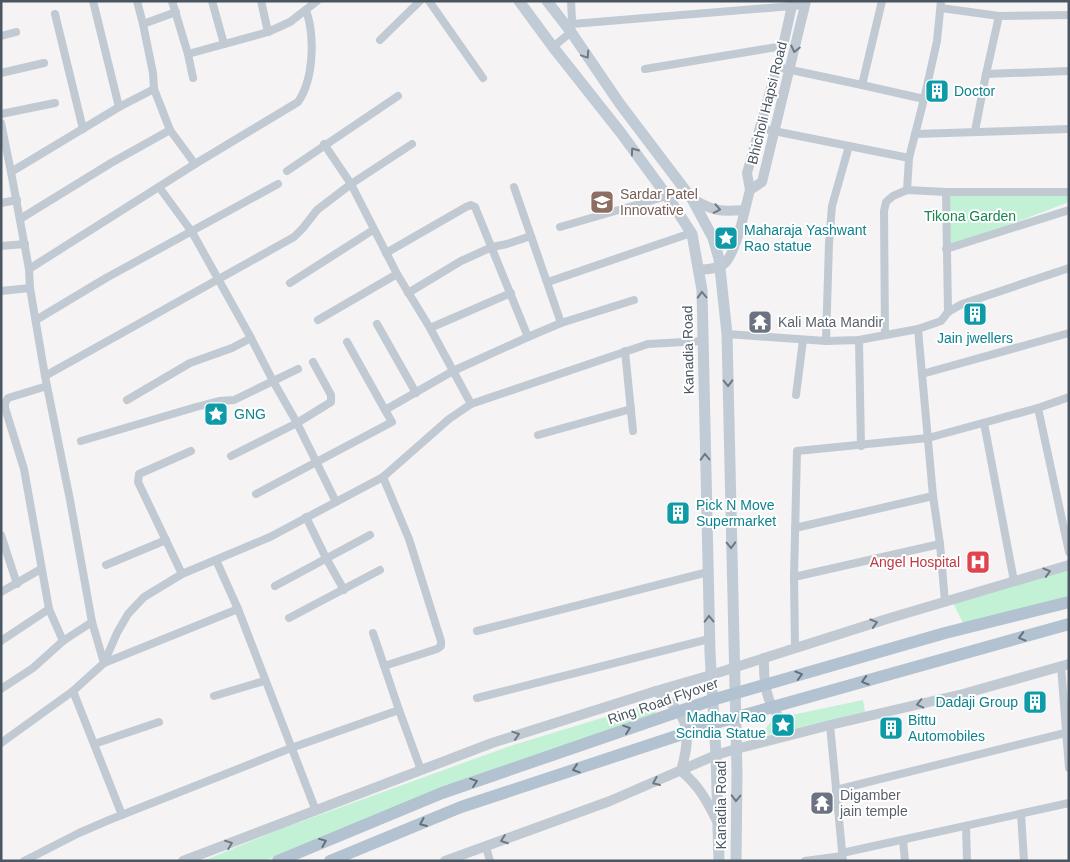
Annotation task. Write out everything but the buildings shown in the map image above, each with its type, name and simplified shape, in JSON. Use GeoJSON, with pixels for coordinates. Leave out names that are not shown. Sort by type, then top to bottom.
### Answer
{"type":"FeatureCollection","features":[{"type":"Feature","properties":{"kind":"main road","name":"Kanadia Road"},"geometry":{"type":"LineString","coordinates":[[519,1],[553,48],[621,133],[667,196],[691,233],[702,290],[709,639],[716,756],[719,861]]}},
{"type":"Feature","properties":{"kind":"main road"},"geometry":{"type":"LineString","coordinates":[[547,1],[571,28],[620,104],[692,198],[713,238],[720,267],[727,334]]}},
{"type":"Feature","properties":{"kind":"main road","name":"Kanadia Road"},"geometry":{"type":"LineString","coordinates":[[727,334],[736,749],[736,861]]}},
{"type":"Feature","properties":{"kind":"main road","name":"Ring Road Flyover"},"geometry":{"type":"LineString","coordinates":[[278,861],[442,793],[712,700],[945,633],[1069,602]]}},
{"type":"Feature","properties":{"kind":"main road"},"geometry":{"type":"LineString","coordinates":[[330,861],[461,807],[719,722],[1069,624]]}},
{"type":"Feature","properties":{"kind":"street"},"geometry":{"type":"LineString","coordinates":[[93,1],[119,107]]}},
{"type":"Feature","properties":{"kind":"street"},"geometry":{"type":"LineString","coordinates":[[136,1],[143,24],[153,73],[154,89],[170,130],[195,164]]}},
{"type":"Feature","properties":{"kind":"street"},"geometry":{"type":"LineString","coordinates":[[172,1],[194,78]]}},
{"type":"Feature","properties":{"kind":"street"},"geometry":{"type":"LineString","coordinates":[[212,1],[224,44]]}},
{"type":"Feature","properties":{"kind":"street"},"geometry":{"type":"LineString","coordinates":[[261,1],[268,32]]}},
{"type":"Feature","properties":{"kind":"street"},"geometry":{"type":"LineString","coordinates":[[188,54],[268,32],[290,22],[317,1]]}},
{"type":"Feature","properties":{"kind":"street"},"geometry":{"type":"LineString","coordinates":[[380,40],[420,1]]}},
{"type":"Feature","properties":{"kind":"street"},"geometry":{"type":"LineString","coordinates":[[429,1],[484,78]]}},
{"type":"Feature","properties":{"kind":"street"},"geometry":{"type":"LineString","coordinates":[[571,1],[571,28]]}},
{"type":"Feature","properties":{"kind":"street"},"geometry":{"type":"LineString","coordinates":[[862,85],[882,1]]}},
{"type":"Feature","properties":{"kind":"street"},"geometry":{"type":"LineString","coordinates":[[750,190],[747,173],[783,46],[793,3]]}},
{"type":"Feature","properties":{"kind":"street"},"geometry":{"type":"LineString","coordinates":[[553,48],[571,28],[806,3]]}},
{"type":"Feature","properties":{"kind":"street","name":"Bhicholi Hapsi Road"},"geometry":{"type":"LineString","coordinates":[[720,267],[733,252],[750,190],[762,182],[806,3]]}},
{"type":"Feature","properties":{"kind":"street"},"geometry":{"type":"LineString","coordinates":[[907,190],[909,158],[937,41],[941,5],[999,16],[1069,15]]}},
{"type":"Feature","properties":{"kind":"street"},"geometry":{"type":"LineString","coordinates":[[29,269],[195,164],[298,102],[304,94],[312,44],[310,22],[306,10]]}},
{"type":"Feature","properties":{"kind":"street"},"geometry":{"type":"LineString","coordinates":[[143,24],[176,12]]}},
{"type":"Feature","properties":{"kind":"street"},"geometry":{"type":"LineString","coordinates":[[55,14],[83,129]]}},
{"type":"Feature","properties":{"kind":"street"},"geometry":{"type":"LineString","coordinates":[[976,132],[999,16]]}},
{"type":"Feature","properties":{"kind":"street"},"geometry":{"type":"LineString","coordinates":[[1,36],[16,32]]}},
{"type":"Feature","properties":{"kind":"street"},"geometry":{"type":"LineString","coordinates":[[645,68],[783,46]]}},
{"type":"Feature","properties":{"kind":"street"},"geometry":{"type":"LineString","coordinates":[[1,73],[44,63]]}},
{"type":"Feature","properties":{"kind":"street"},"geometry":{"type":"LineString","coordinates":[[777,67],[924,99]]}},
{"type":"Feature","properties":{"kind":"street"},"geometry":{"type":"LineString","coordinates":[[986,74],[1069,71]]}},
{"type":"Feature","properties":{"kind":"street"},"geometry":{"type":"LineString","coordinates":[[11,172],[119,107],[154,89]]}},
{"type":"Feature","properties":{"kind":"street"},"geometry":{"type":"LineString","coordinates":[[287,171],[324,144],[398,96]]}},
{"type":"Feature","properties":{"kind":"street"},"geometry":{"type":"LineString","coordinates":[[1,114],[55,103]]}},
{"type":"Feature","properties":{"kind":"street"},"geometry":{"type":"LineString","coordinates":[[1,123],[4,155],[11,172],[25,244],[44,376],[70,500],[92,622],[104,663]]}},
{"type":"Feature","properties":{"kind":"street"},"geometry":{"type":"LineString","coordinates":[[759,128],[909,158]]}},
{"type":"Feature","properties":{"kind":"street"},"geometry":{"type":"LineString","coordinates":[[915,134],[1069,129]]}},
{"type":"Feature","properties":{"kind":"street"},"geometry":{"type":"LineString","coordinates":[[20,219],[111,163],[170,130]]}},
{"type":"Feature","properties":{"kind":"street"},"geometry":{"type":"LineString","coordinates":[[324,144],[351,184],[373,230],[430,328],[471,404]]}},
{"type":"Feature","properties":{"kind":"street"},"geometry":{"type":"LineString","coordinates":[[44,376],[294,237],[317,210],[351,184],[412,144]]}},
{"type":"Feature","properties":{"kind":"street"},"geometry":{"type":"LineString","coordinates":[[826,341],[832,206],[849,146]]}},
{"type":"Feature","properties":{"kind":"street"},"geometry":{"type":"LineString","coordinates":[[36,320],[106,278],[278,184]]}},
{"type":"Feature","properties":{"kind":"street"},"geometry":{"type":"LineString","coordinates":[[159,187],[192,232],[297,423],[336,502]]}},
{"type":"Feature","properties":{"kind":"street"},"geometry":{"type":"LineString","coordinates":[[514,187],[562,323]]}},
{"type":"Feature","properties":{"kind":"street"},"geometry":{"type":"LineString","coordinates":[[885,336],[884,211],[886,202],[893,196],[907,190],[946,192],[1069,192]]}},
{"type":"Feature","properties":{"kind":"street"},"geometry":{"type":"LineString","coordinates":[[946,192],[948,312]]}},
{"type":"Feature","properties":{"kind":"street"},"geometry":{"type":"LineString","coordinates":[[560,227],[667,196]]}},
{"type":"Feature","properties":{"kind":"street"},"geometry":{"type":"LineString","coordinates":[[692,198],[712,210],[744,210]]}},
{"type":"Feature","properties":{"kind":"street"},"geometry":{"type":"LineString","coordinates":[[1,203],[17,200]]}},
{"type":"Feature","properties":{"kind":"street"},"geometry":{"type":"LineString","coordinates":[[386,253],[471,205],[475,207],[528,337]]}},
{"type":"Feature","properties":{"kind":"street"},"geometry":{"type":"LineString","coordinates":[[946,249],[1069,210]]}},
{"type":"Feature","properties":{"kind":"street"},"geometry":{"type":"LineString","coordinates":[[290,283],[373,230]]}},
{"type":"Feature","properties":{"kind":"street"},"geometry":{"type":"LineString","coordinates":[[548,282],[691,233]]}},
{"type":"Feature","properties":{"kind":"street"},"geometry":{"type":"LineString","coordinates":[[408,293],[461,261],[492,247],[531,236]]}},
{"type":"Feature","properties":{"kind":"street"},"geometry":{"type":"LineString","coordinates":[[1,246],[25,244]]}},
{"type":"Feature","properties":{"kind":"street"},"geometry":{"type":"LineString","coordinates":[[699,270],[720,267]]}},
{"type":"Feature","properties":{"kind":"street"},"geometry":{"type":"LineString","coordinates":[[727,334],[826,341],[859,340],[885,336],[918,329],[941,321],[948,312],[962,304],[1069,268]]}},
{"type":"Feature","properties":{"kind":"street"},"geometry":{"type":"LineString","coordinates":[[318,320],[397,274]]}},
{"type":"Feature","properties":{"kind":"street"},"geometry":{"type":"LineString","coordinates":[[1,291],[30,288]]}},
{"type":"Feature","properties":{"kind":"street"},"geometry":{"type":"LineString","coordinates":[[430,328],[510,293]]}},
{"type":"Feature","properties":{"kind":"street"},"geometry":{"type":"LineString","coordinates":[[385,410],[453,371],[528,337],[562,323],[634,300]]}},
{"type":"Feature","properties":{"kind":"street"},"geometry":{"type":"LineString","coordinates":[[377,324],[416,393]]}},
{"type":"Feature","properties":{"kind":"street"},"geometry":{"type":"LineString","coordinates":[[918,329],[933,496],[940,544],[945,602]]}},
{"type":"Feature","properties":{"kind":"street"},"geometry":{"type":"LineString","coordinates":[[922,374],[1069,334]]}},
{"type":"Feature","properties":{"kind":"street"},"geometry":{"type":"LineString","coordinates":[[127,400],[190,363],[232,348],[251,338]]}},
{"type":"Feature","properties":{"kind":"street"},"geometry":{"type":"LineString","coordinates":[[796,395],[803,340]]}},
{"type":"Feature","properties":{"kind":"street"},"geometry":{"type":"LineString","coordinates":[[859,340],[861,446]]}},
{"type":"Feature","properties":{"kind":"street"},"geometry":{"type":"LineString","coordinates":[[104,663],[117,633],[128,614],[144,597],[182,574],[270,537],[383,477],[450,419],[471,404],[648,344],[702,341]]}},
{"type":"Feature","properties":{"kind":"street"},"geometry":{"type":"LineString","coordinates":[[256,494],[392,422],[347,342]]}},
{"type":"Feature","properties":{"kind":"street"},"geometry":{"type":"LineString","coordinates":[[625,351],[633,431]]}},
{"type":"Feature","properties":{"kind":"street"},"geometry":{"type":"LineString","coordinates":[[231,456],[297,423],[331,402],[331,395],[313,362]]}},
{"type":"Feature","properties":{"kind":"street"},"geometry":{"type":"LineString","coordinates":[[81,442],[196,407],[219,401],[234,400],[298,369]]}},
{"type":"Feature","properties":{"kind":"street"},"geometry":{"type":"LineString","coordinates":[[46,386],[8,398],[5,408],[24,469],[49,609],[63,641]]}},
{"type":"Feature","properties":{"kind":"street"},"geometry":{"type":"LineString","coordinates":[[795,647],[794,577],[797,452],[928,438],[1038,408],[1069,397]]}},
{"type":"Feature","properties":{"kind":"street"},"geometry":{"type":"LineString","coordinates":[[1038,408],[1069,552]]}},
{"type":"Feature","properties":{"kind":"street"},"geometry":{"type":"LineString","coordinates":[[538,435],[631,409]]}},
{"type":"Feature","properties":{"kind":"street"},"geometry":{"type":"LineString","coordinates":[[984,423],[1014,581]]}},
{"type":"Feature","properties":{"kind":"street"},"geometry":{"type":"LineString","coordinates":[[182,574],[138,482],[138,477],[139,474],[191,451]]}},
{"type":"Feature","properties":{"kind":"street"},"geometry":{"type":"LineString","coordinates":[[383,477],[408,539],[441,641],[437,649],[384,666]]}},
{"type":"Feature","properties":{"kind":"street"},"geometry":{"type":"LineString","coordinates":[[795,528],[933,496]]}},
{"type":"Feature","properties":{"kind":"street"},"geometry":{"type":"LineString","coordinates":[[306,517],[344,590]]}},
{"type":"Feature","properties":{"kind":"street"},"geometry":{"type":"LineString","coordinates":[[275,586],[370,534]]}},
{"type":"Feature","properties":{"kind":"street"},"geometry":{"type":"LineString","coordinates":[[1,535],[17,584]]}},
{"type":"Feature","properties":{"kind":"street"},"geometry":{"type":"LineString","coordinates":[[106,566],[166,540]]}},
{"type":"Feature","properties":{"kind":"street"},"geometry":{"type":"LineString","coordinates":[[794,577],[940,544]]}},
{"type":"Feature","properties":{"kind":"street"},"geometry":{"type":"LineString","coordinates":[[216,560],[238,609],[316,811]]}},
{"type":"Feature","properties":{"kind":"street"},"geometry":{"type":"LineString","coordinates":[[184,861],[492,743],[795,647],[1069,565]]}},
{"type":"Feature","properties":{"kind":"street"},"geometry":{"type":"LineString","coordinates":[[1,592],[41,569]]}},
{"type":"Feature","properties":{"kind":"street"},"geometry":{"type":"LineString","coordinates":[[289,618],[380,570]]}},
{"type":"Feature","properties":{"kind":"street"},"geometry":{"type":"LineString","coordinates":[[477,631],[708,572]]}},
{"type":"Feature","properties":{"kind":"street"},"geometry":{"type":"LineString","coordinates":[[1,641],[49,609]]}},
{"type":"Feature","properties":{"kind":"street"},"geometry":{"type":"LineString","coordinates":[[1,743],[73,691],[104,663],[238,609]]}},
{"type":"Feature","properties":{"kind":"street"},"geometry":{"type":"LineString","coordinates":[[1,689],[33,668],[63,641],[92,622]]}},
{"type":"Feature","properties":{"kind":"street"},"geometry":{"type":"LineString","coordinates":[[373,633],[421,770]]}},
{"type":"Feature","properties":{"kind":"street"},"geometry":{"type":"LineString","coordinates":[[477,698],[709,639]]}},
{"type":"Feature","properties":{"kind":"street"},"geometry":{"type":"LineString","coordinates":[[764,658],[767,698],[778,718],[793,734]]}},
{"type":"Feature","properties":{"kind":"street"},"geometry":{"type":"LineString","coordinates":[[445,861],[610,801],[736,749],[963,694],[1065,665],[1065,733],[1069,768]]}},
{"type":"Feature","properties":{"kind":"street"},"geometry":{"type":"LineString","coordinates":[[214,696],[264,680]]}},
{"type":"Feature","properties":{"kind":"street"},"geometry":{"type":"LineString","coordinates":[[73,691],[122,815]]}},
{"type":"Feature","properties":{"kind":"street"},"geometry":{"type":"LineString","coordinates":[[656,691],[674,704],[685,724],[688,745],[681,771]]}},
{"type":"Feature","properties":{"kind":"street"},"geometry":{"type":"LineString","coordinates":[[24,861],[79,832],[291,748],[399,710]]}},
{"type":"Feature","properties":{"kind":"street"},"geometry":{"type":"LineString","coordinates":[[94,744],[159,722]]}},
{"type":"Feature","properties":{"kind":"street"},"geometry":{"type":"LineString","coordinates":[[830,725],[842,857]]}},
{"type":"Feature","properties":{"kind":"street"},"geometry":{"type":"LineString","coordinates":[[836,790],[1065,733]]}},
{"type":"Feature","properties":{"kind":"street"},"geometry":{"type":"LineString","coordinates":[[681,771],[691,779],[701,792],[718,824]]}},
{"type":"Feature","properties":{"kind":"street"},"geometry":{"type":"LineString","coordinates":[[805,861],[842,857],[903,840],[1069,804]]}},
{"type":"Feature","properties":{"kind":"street"},"geometry":{"type":"LineString","coordinates":[[1021,814],[1024,861]]}},
{"type":"Feature","properties":{"kind":"street"},"geometry":{"type":"LineString","coordinates":[[966,826],[967,861]]}},
{"type":"Feature","properties":{"kind":"street"},"geometry":{"type":"LineString","coordinates":[[903,840],[905,861]]}},
{"type":"Feature","properties":{"kind":"street"},"geometry":{"type":"LineString","coordinates":[[486,847],[490,861]]}},
{"type":"Feature","properties":{"kind":"green space","name":"Tikona Garden"},"geometry":{"type":"Polygon","coordinates":[[[946,192],[1069,192],[1069,202],[949,248],[946,192]]]}},
{"type":"Feature","properties":{"kind":"green space"},"geometry":{"type":"Polygon","coordinates":[[[1069,561],[1069,604],[968,633],[951,599],[1069,561]]]}},
{"type":"Feature","properties":{"kind":"green space"},"geometry":{"type":"Polygon","coordinates":[[[863,700],[865,712],[759,737],[773,719],[863,700]]]}},
{"type":"Feature","properties":{"kind":"green space"},"geometry":{"type":"Polygon","coordinates":[[[654,702],[656,715],[581,745],[263,861],[203,861],[278,830],[510,746],[654,702]]]}},
{"type":"Feature","properties":{"kind":"place","name":"Doctor"},"geometry":{"type":"Point","coordinates":[937,91]}},
{"type":"Feature","properties":{"kind":"place","name":"Sardar Patel Innovative"},"geometry":{"type":"Point","coordinates":[602,202]}},
{"type":"Feature","properties":{"kind":"place","name":"Maharaja Yashwant Rao statue"},"geometry":{"type":"Point","coordinates":[726,238]}},
{"type":"Feature","properties":{"kind":"place","name":"Jain jwellers"},"geometry":{"type":"Point","coordinates":[975,314]}},
{"type":"Feature","properties":{"kind":"place","name":"Kali Mata Mandir"},"geometry":{"type":"Point","coordinates":[760,322]}},
{"type":"Feature","properties":{"kind":"place","name":"GNG"},"geometry":{"type":"Point","coordinates":[216,414]}},
{"type":"Feature","properties":{"kind":"place","name":"Pick N Move Supermarket"},"geometry":{"type":"Point","coordinates":[678,513]}},
{"type":"Feature","properties":{"kind":"place","name":"Angel Hospital"},"geometry":{"type":"Point","coordinates":[978,562]}},
{"type":"Feature","properties":{"kind":"place","name":"Dadaji Group"},"geometry":{"type":"Point","coordinates":[1035,702]}},
{"type":"Feature","properties":{"kind":"place","name":"Madhav Rao Scindia Statue"},"geometry":{"type":"Point","coordinates":[783,725]}},
{"type":"Feature","properties":{"kind":"place","name":"Bittu Automobiles"},"geometry":{"type":"Point","coordinates":[891,728]}},
{"type":"Feature","properties":{"kind":"place","name":"Digamber jain temple"},"geometry":{"type":"Point","coordinates":[822,803]}}]}
